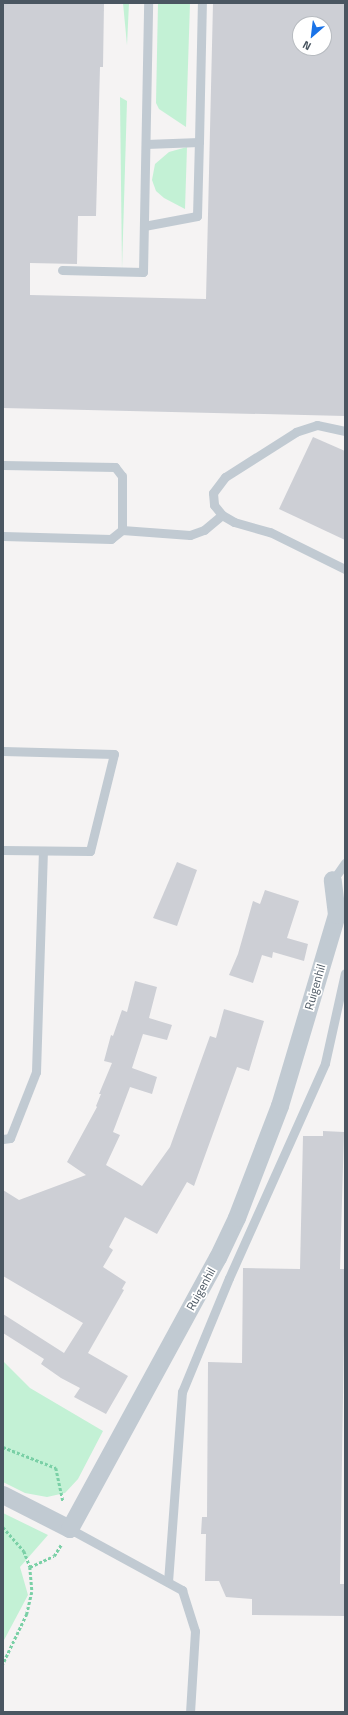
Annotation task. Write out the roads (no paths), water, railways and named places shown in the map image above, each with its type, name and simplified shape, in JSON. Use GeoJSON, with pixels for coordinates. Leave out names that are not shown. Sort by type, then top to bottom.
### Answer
{"type":"FeatureCollection","features":[{"type":"Feature","properties":{"kind":"street","name":"Ruigenhil"},"geometry":{"type":"LineString","coordinates":[[70,1529],[218,1258],[237,1218],[280,1106],[337,914],[333,880]]}},
{"type":"Feature","properties":{"kind":"street"},"geometry":{"type":"LineString","coordinates":[[3,1495],[70,1529]]}},
{"type":"Feature","properties":{"kind":"lane"},"geometry":{"type":"LineString","coordinates":[[62,270],[143,272],[148,3]]}},
{"type":"Feature","properties":{"kind":"lane"},"geometry":{"type":"LineString","coordinates":[[144,226],[197,216],[202,3]]}},
{"type":"Feature","properties":{"kind":"lane"},"geometry":{"type":"LineString","coordinates":[[146,144],[198,142]]}},
{"type":"Feature","properties":{"kind":"lane"},"geometry":{"type":"LineString","coordinates":[[345,431],[317,425],[296,432],[225,477],[213,493],[214,505],[222,515],[234,522],[270,532],[345,569]]}},
{"type":"Feature","properties":{"kind":"lane"},"geometry":{"type":"LineString","coordinates":[[3,465],[115,467],[122,476],[122,530]]}},
{"type":"Feature","properties":{"kind":"lane"},"geometry":{"type":"LineString","coordinates":[[3,536],[110,539],[122,530],[190,535],[204,530],[222,515]]}},
{"type":"Feature","properties":{"kind":"lane"},"geometry":{"type":"LineString","coordinates":[[3,751],[114,754],[90,851],[3,850]]}},
{"type":"Feature","properties":{"kind":"lane"},"geometry":{"type":"LineString","coordinates":[[3,1138],[10,1138],[36,1072],[43,851]]}},
{"type":"Feature","properties":{"kind":"lane"},"geometry":{"type":"LineString","coordinates":[[333,880],[345,863]]}},
{"type":"Feature","properties":{"kind":"lane"},"geometry":{"type":"LineString","coordinates":[[168,1582],[182,1392],[229,1278],[325,1063],[345,974]]}},
{"type":"Feature","properties":{"kind":"lane"},"geometry":{"type":"LineString","coordinates":[[70,1529],[182,1590],[195,1631],[190,1712]]}}]}
